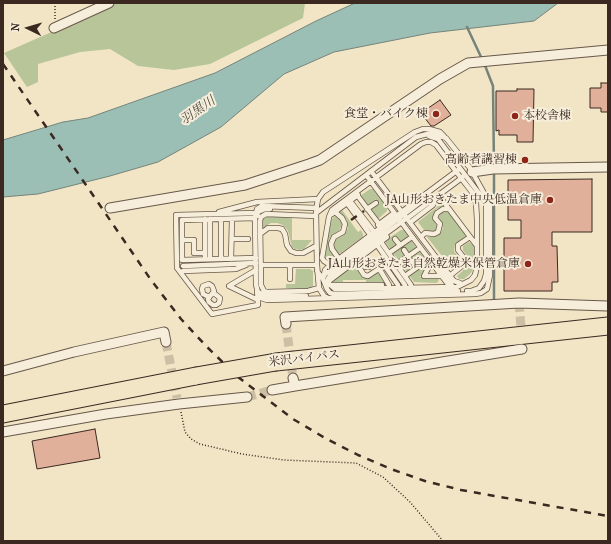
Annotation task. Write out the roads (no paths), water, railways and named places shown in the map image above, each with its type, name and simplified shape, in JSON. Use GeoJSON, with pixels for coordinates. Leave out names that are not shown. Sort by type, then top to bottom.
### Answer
{"type":"FeatureCollection","features":[{"type":"Feature","properties":{"kind":"highway","name":"米沢バイパス"},"geometry":{"type":"LineString","coordinates":[[3,414],[196,376],[276,362],[608,326]]}},
{"type":"Feature","properties":{"kind":"street"},"geometry":{"type":"LineString","coordinates":[[54,28],[109,3]]}},
{"type":"Feature","properties":{"kind":"street"},"geometry":{"type":"LineString","coordinates":[[110,208],[245,185],[320,160],[440,79],[468,63],[608,50]]}},
{"type":"Feature","properties":{"kind":"street"},"geometry":{"type":"LineString","coordinates":[[464,178],[495,168],[608,167]]}},
{"type":"Feature","properties":{"kind":"street"},"geometry":{"type":"LineString","coordinates":[[286,324],[285,317],[519,303],[608,306]]}},
{"type":"Feature","properties":{"kind":"street"},"geometry":{"type":"LineString","coordinates":[[3,370],[74,352],[164,332],[166,342]]}},
{"type":"Feature","properties":{"kind":"street"},"geometry":{"type":"LineString","coordinates":[[272,390],[294,382],[522,349]]}},
{"type":"Feature","properties":{"kind":"street"},"geometry":{"type":"LineString","coordinates":[[3,432],[178,401],[247,397]]}},
{"type":"Feature","properties":{"kind":"lane"},"geometry":{"type":"LineString","coordinates":[[324,296],[319,288],[316,265],[316,213],[318,199],[330,186],[415,132],[423,129],[435,130],[440,132],[446,138],[476,203],[478,220],[477,266],[475,275],[471,280],[457,287],[334,294],[330,293],[327,289],[324,278],[325,270],[337,260],[403,217],[457,172]]}},
{"type":"Feature","properties":{"kind":"lane"},"geometry":{"type":"LineString","coordinates":[[329,217],[349,202],[373,177],[416,138],[431,133],[446,138]]}},
{"type":"Feature","properties":{"kind":"lane"},"geometry":{"type":"LineString","coordinates":[[328,284],[411,285],[475,290],[484,281],[486,274],[486,204],[484,200],[457,172],[438,139],[430,136],[418,140],[332,210],[329,217],[322,258],[327,263],[337,260]]}},
{"type":"Feature","properties":{"kind":"lane"},"geometry":{"type":"LineString","coordinates":[[255,218],[209,218],[182,220],[183,271],[198,297],[212,314],[258,304],[256,270],[261,217],[266,214],[316,213],[426,144],[434,147],[490,204],[490,275],[487,289],[481,293],[267,300],[261,298],[258,290]]}},
{"type":"Feature","properties":{"kind":"lane"},"geometry":{"type":"LineString","coordinates":[[373,177],[454,281],[460,283]]}},
{"type":"Feature","properties":{"kind":"lane"},"geometry":{"type":"LineString","coordinates":[[373,177],[452,287]]}},
{"type":"Feature","properties":{"kind":"lane"},"geometry":{"type":"LineString","coordinates":[[379,224],[403,217],[438,199],[464,178]]}},
{"type":"Feature","properties":{"kind":"lane"},"geometry":{"type":"LineString","coordinates":[[324,278],[325,274],[374,237],[464,178]]}},
{"type":"Feature","properties":{"kind":"lane"},"geometry":{"type":"LineString","coordinates":[[356,195],[379,224]]}},
{"type":"Feature","properties":{"kind":"lane"},"geometry":{"type":"LineString","coordinates":[[209,218],[257,202],[318,199]]}},
{"type":"Feature","properties":{"kind":"lane"},"geometry":{"type":"LineString","coordinates":[[438,199],[449,209],[477,246]]}},
{"type":"Feature","properties":{"kind":"lane"},"geometry":{"type":"LineString","coordinates":[[349,202],[405,285]]}},
{"type":"Feature","properties":{"kind":"lane"},"geometry":{"type":"LineString","coordinates":[[367,210],[376,203]]}},
{"type":"Feature","properties":{"kind":"lane"},"geometry":{"type":"LineString","coordinates":[[316,213],[262,206],[257,209],[255,218],[257,262],[261,285],[264,290],[267,292],[308,291],[319,288]]}},
{"type":"Feature","properties":{"kind":"lane"},"geometry":{"type":"LineString","coordinates":[[255,218],[258,212],[265,209],[316,213]]}},
{"type":"Feature","properties":{"kind":"lane"},"geometry":{"type":"LineString","coordinates":[[423,234],[434,234],[438,232],[440,224],[436,218],[437,213],[440,210],[449,209]]}},
{"type":"Feature","properties":{"kind":"lane"},"geometry":{"type":"LineString","coordinates":[[335,212],[342,218],[345,224],[343,232],[334,237],[331,244],[337,260]]}},
{"type":"Feature","properties":{"kind":"lane"},"geometry":{"type":"LineString","coordinates":[[255,218],[221,219],[176,216],[177,268],[183,271],[257,262]]}},
{"type":"Feature","properties":{"kind":"lane"},"geometry":{"type":"LineString","coordinates":[[403,217],[423,234],[460,283]]}},
{"type":"Feature","properties":{"kind":"lane"},"geometry":{"type":"LineString","coordinates":[[403,217],[412,237],[452,287]]}},
{"type":"Feature","properties":{"kind":"lane"},"geometry":{"type":"LineString","coordinates":[[205,259],[209,218]]}},
{"type":"Feature","properties":{"kind":"lane"},"geometry":{"type":"LineString","coordinates":[[209,218],[210,259]]}},
{"type":"Feature","properties":{"kind":"lane"},"geometry":{"type":"LineString","coordinates":[[221,219],[221,259]]}},
{"type":"Feature","properties":{"kind":"lane"},"geometry":{"type":"LineString","coordinates":[[231,259],[232,219]]}},
{"type":"Feature","properties":{"kind":"lane"},"geometry":{"type":"LineString","coordinates":[[328,284],[332,278],[360,257],[374,237],[379,224]]}},
{"type":"Feature","properties":{"kind":"lane"},"geometry":{"type":"LineString","coordinates":[[260,234],[268,228],[282,229],[285,234],[287,245],[296,253],[303,253],[325,239]]}},
{"type":"Feature","properties":{"kind":"lane"},"geometry":{"type":"LineString","coordinates":[[374,237],[389,253],[411,285]]}},
{"type":"Feature","properties":{"kind":"lane"},"geometry":{"type":"LineString","coordinates":[[328,284],[328,278],[331,274],[374,237]]}},
{"type":"Feature","properties":{"kind":"lane"},"geometry":{"type":"LineString","coordinates":[[389,253],[412,237]]}},
{"type":"Feature","properties":{"kind":"lane"},"geometry":{"type":"LineString","coordinates":[[452,274],[467,262],[458,250],[458,245],[470,237]]}},
{"type":"Feature","properties":{"kind":"lane"},"geometry":{"type":"LineString","coordinates":[[232,239],[248,239]]}},
{"type":"Feature","properties":{"kind":"lane"},"geometry":{"type":"LineString","coordinates":[[396,239],[400,245]]}},
{"type":"Feature","properties":{"kind":"lane"},"geometry":{"type":"LineString","coordinates":[[182,240],[194,240],[194,253],[205,253]]}},
{"type":"Feature","properties":{"kind":"lane"},"geometry":{"type":"LineString","coordinates":[[397,264],[420,248]]}},
{"type":"Feature","properties":{"kind":"lane"},"geometry":{"type":"LineString","coordinates":[[404,250],[408,256]]}},
{"type":"Feature","properties":{"kind":"lane"},"geometry":{"type":"LineString","coordinates":[[360,257],[365,266],[369,267],[378,260],[382,262],[398,285]]}},
{"type":"Feature","properties":{"kind":"lane"},"geometry":{"type":"LineString","coordinates":[[182,260],[231,259],[290,265],[316,265]]}},
{"type":"Feature","properties":{"kind":"lane"},"geometry":{"type":"LineString","coordinates":[[355,261],[364,275],[368,276],[376,270],[380,270],[389,285]]}},
{"type":"Feature","properties":{"kind":"lane"},"geometry":{"type":"LineString","coordinates":[[412,261],[416,268]]}},
{"type":"Feature","properties":{"kind":"lane"},"geometry":{"type":"LineString","coordinates":[[430,261],[424,276],[442,276]]}},
{"type":"Feature","properties":{"kind":"lane"},"geometry":{"type":"LineString","coordinates":[[405,276],[416,268],[430,261]]}},
{"type":"Feature","properties":{"kind":"lane"},"geometry":{"type":"LineString","coordinates":[[290,265],[290,279]]}},
{"type":"Feature","properties":{"kind":"lane"},"geometry":{"type":"LineString","coordinates":[[256,270],[230,286],[258,300]]}},
{"type":"Feature","properties":{"kind":"lane"},"geometry":{"type":"LineString","coordinates":[[317,271],[324,278]]}},
{"type":"Feature","properties":{"kind":"lane"},"geometry":{"type":"LineString","coordinates":[[328,284],[334,289],[452,287],[471,280]]}},
{"type":"Feature","properties":{"kind":"lane"},"geometry":{"type":"LineString","coordinates":[[198,297],[203,294],[207,296],[211,295],[215,294],[220,298],[220,301],[213,306],[210,304],[208,298],[211,295],[213,288],[209,284],[203,286],[203,294]]}},
{"type":"Feature","properties":{"kind":"lane"},"geometry":{"type":"LineString","coordinates":[[258,290],[266,296],[324,296],[330,298]]}},
{"type":"Feature","properties":{"kind":"lane"},"geometry":{"type":"LineString","coordinates":[[217,304],[223,312]]}},
{"type":"Feature","properties":{"kind":"water","name":"羽黒川"},"geometry":{"type":"Polygon","coordinates":[[[355,3],[558,3],[534,21],[430,33],[334,52],[284,74],[221,127],[158,162],[38,194],[3,197],[3,140],[63,122],[88,118],[215,73],[316,21],[355,3]]]}},
{"type":"Feature","properties":{"kind":"waterway"},"geometry":{"type":"LineString","coordinates":[[467,27],[482,59]]}},
{"type":"Feature","properties":{"kind":"waterway"},"geometry":{"type":"LineString","coordinates":[[484,63],[493,86],[494,167]]}},
{"type":"Feature","properties":{"kind":"waterway"},"geometry":{"type":"LineString","coordinates":[[494,172],[494,302]]}},
{"type":"Feature","properties":{"kind":"tunnel"},"geometry":{"type":"LineString","coordinates":[[519,303],[522,339]]}},
{"type":"Feature","properties":{"kind":"tunnel"},"geometry":{"type":"LineString","coordinates":[[286,324],[293,378]]}},
{"type":"Feature","properties":{"kind":"tunnel"},"geometry":{"type":"LineString","coordinates":[[166,342],[177,398]]}},
{"type":"Feature","properties":{"kind":"tunnel"},"geometry":{"type":"LineString","coordinates":[[247,397],[272,390]]}},
{"type":"Feature","properties":{"kind":"railway"},"geometry":{"type":"LineString","coordinates":[[3,64],[151,280],[181,319],[238,377],[293,419],[358,455],[425,481],[461,490],[608,516]]}},
{"type":"Feature","properties":{"kind":"railway"},"geometry":{"type":"LineString","coordinates":[[351,220],[364,211]]}},
{"type":"Feature","properties":{"kind":"place","name":"食堂・バイク棟"},"geometry":{"type":"Point","coordinates":[436,114]}},
{"type":"Feature","properties":{"kind":"place","name":"本校舎棟"},"geometry":{"type":"Point","coordinates":[515,116]}},
{"type":"Feature","properties":{"kind":"place","name":"高齢者講習棟"},"geometry":{"type":"Point","coordinates":[525,160]}},
{"type":"Feature","properties":{"kind":"place","name":"JA山形おきたま中央低温倉庫"},"geometry":{"type":"Point","coordinates":[550,200]}},
{"type":"Feature","properties":{"kind":"place","name":"JA山形おきたま自然乾燥米保管倉庫"},"geometry":{"type":"Point","coordinates":[528,264]}}]}
